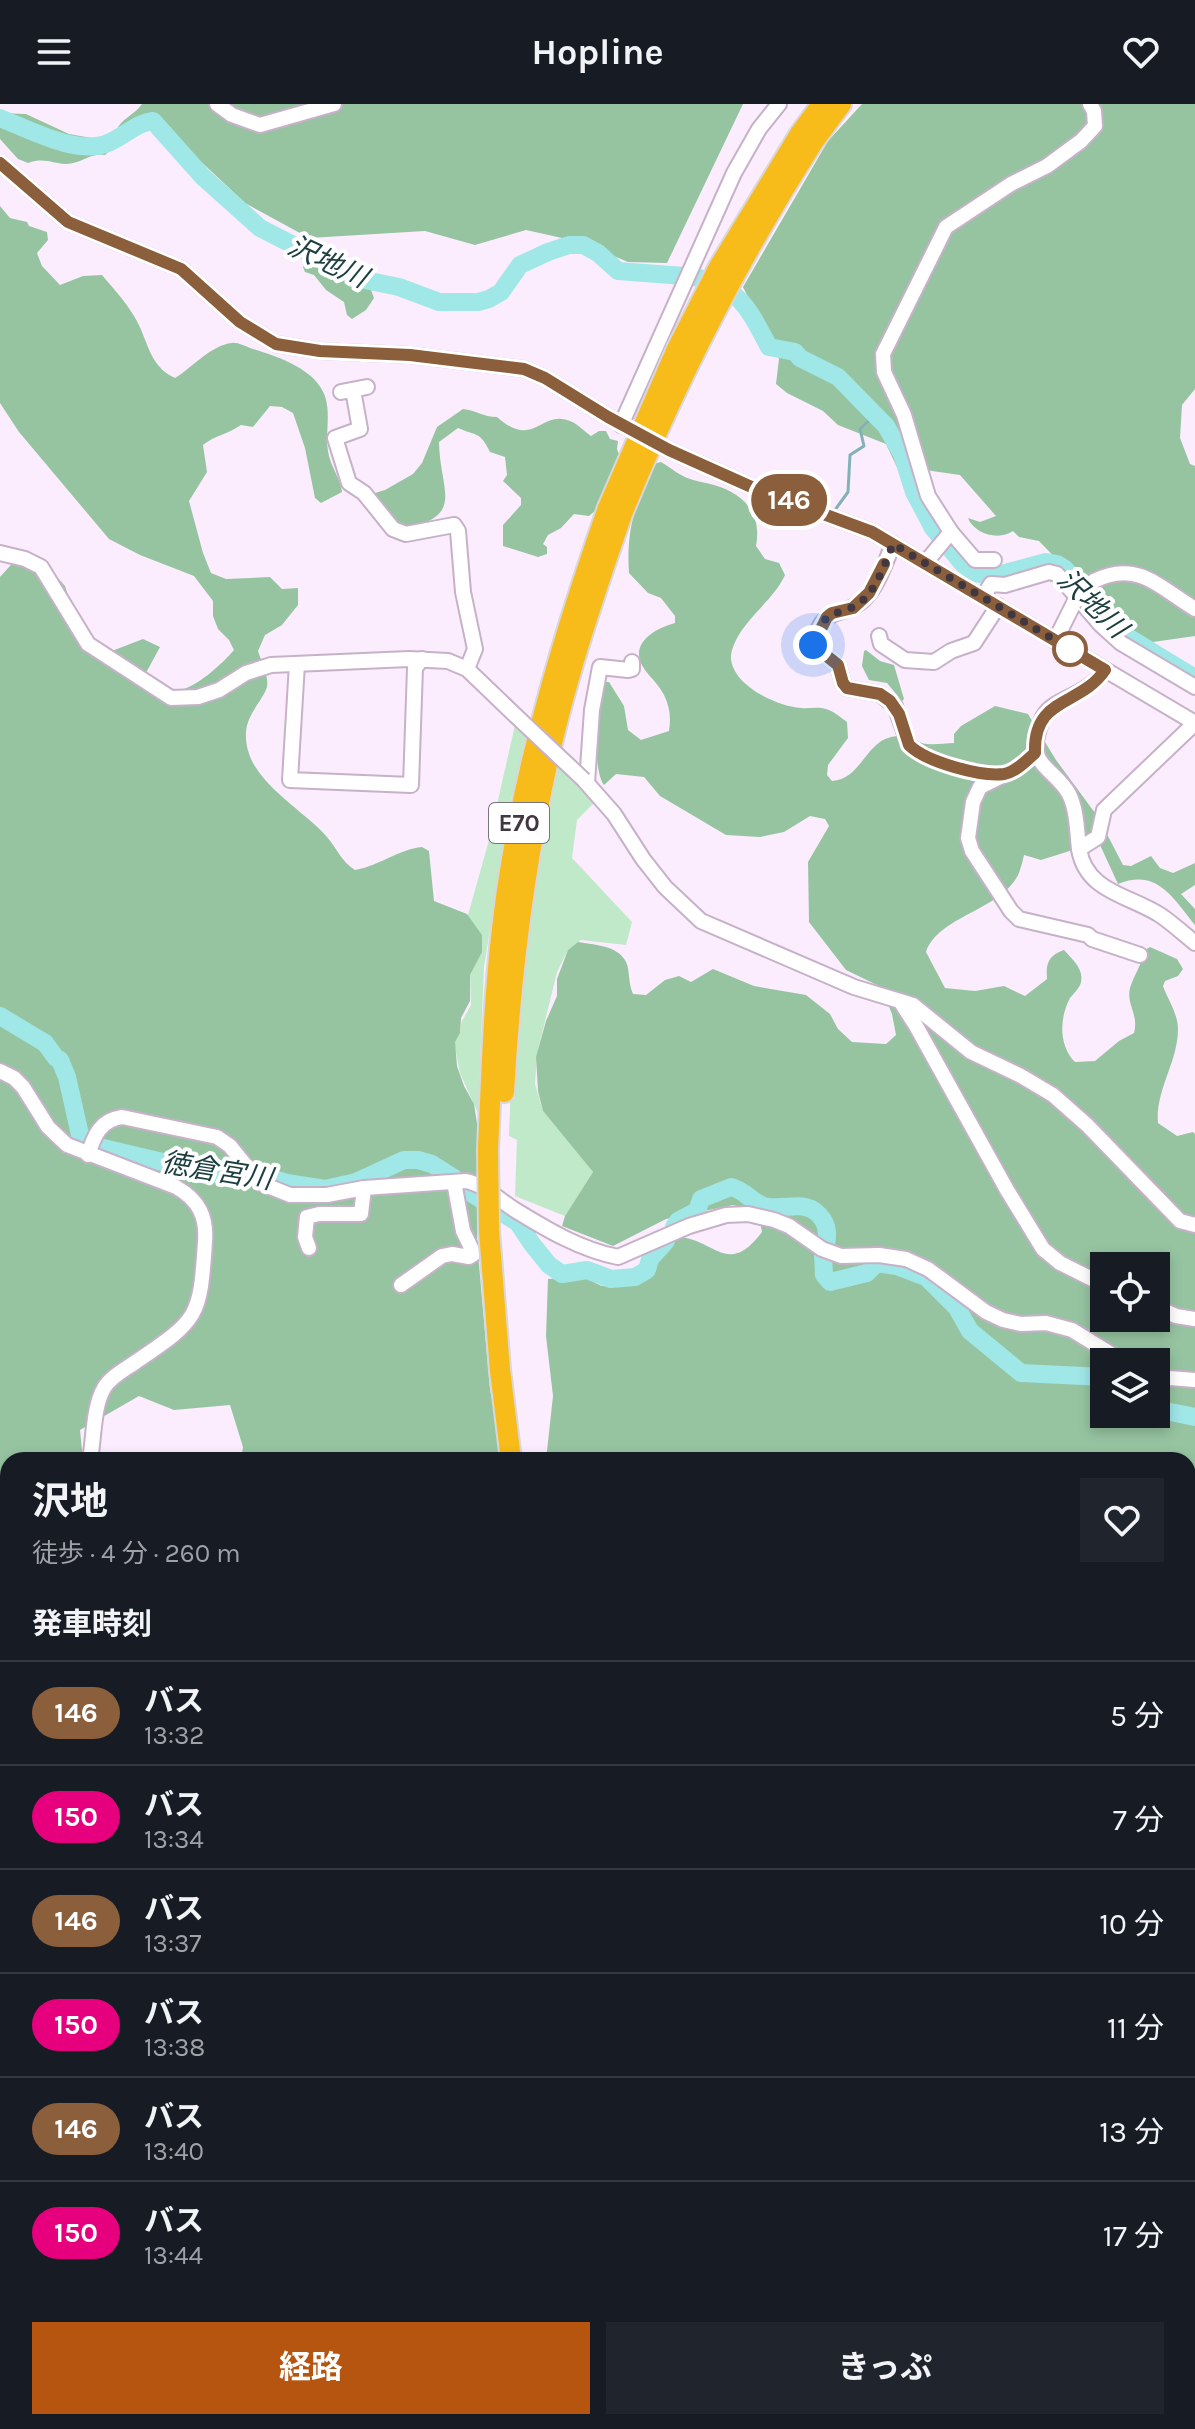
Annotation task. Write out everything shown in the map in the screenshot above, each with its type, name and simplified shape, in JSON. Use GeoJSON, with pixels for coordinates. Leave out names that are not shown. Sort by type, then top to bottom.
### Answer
{"type":"FeatureCollection","features":[{"type":"Feature","properties":{"kind":"highway","name":"E70"},"geometry":{"type":"LineString","coordinates":[[806,138],[822,104]]}},
{"type":"Feature","properties":{"kind":"highway","name":"E70"},"geometry":{"type":"LineString","coordinates":[[511,1452],[506,1370],[489,1231],[495,1151],[494,1017],[511,866],[527,780],[554,671],[677,349],[759,197],[806,138],[841,104]]}},
{"type":"Feature","properties":{"kind":"highway","name":"E70"},"geometry":{"type":"LineString","coordinates":[[506,1370],[522,1452]]}},
{"type":"Feature","properties":{"kind":"street"},"geometry":{"type":"LineString","coordinates":[[217,104],[232,115],[260,125],[334,104]]}},
{"type":"Feature","properties":{"kind":"street"},"geometry":{"type":"LineString","coordinates":[[621,425],[734,173],[759,129],[779,104]]}},
{"type":"Feature","properties":{"kind":"street"},"geometry":{"type":"LineString","coordinates":[[994,560],[975,560],[946,539],[922,480],[904,415],[884,372],[883,354],[946,227],[1011,184],[1047,166],[1081,141],[1095,126],[1090,104]]}},
{"type":"Feature","properties":{"kind":"street"},"geometry":{"type":"LineString","coordinates":[[0,163],[68,222],[181,269],[240,322],[276,344],[320,351],[410,355],[524,369],[545,378],[621,425],[721,474],[836,517],[893,544],[1195,723],[1104,810],[1098,837],[1079,849]]}},
{"type":"Feature","properties":{"kind":"street"},"geometry":{"type":"LineString","coordinates":[[354,390],[360,429],[335,438],[349,483],[364,493],[393,529],[406,534],[454,525],[458,531],[463,592],[475,649],[467,669]]}},
{"type":"Feature","properties":{"kind":"street"},"geometry":{"type":"LineString","coordinates":[[925,563],[946,539]]}},
{"type":"Feature","properties":{"kind":"street"},"geometry":{"type":"LineString","coordinates":[[893,544],[869,593],[853,608],[827,617],[813,645],[838,665],[847,688],[880,694],[890,701],[899,714],[909,745],[915,750],[953,767],[1006,773]]}},
{"type":"Feature","properties":{"kind":"street"},"geometry":{"type":"LineString","coordinates":[[0,553],[25,559],[41,567],[88,644],[171,698],[198,697],[219,690],[246,673],[271,665],[422,659],[448,661],[467,669],[585,781],[614,814],[658,878],[701,921],[854,987],[913,1005],[971,1052],[1053,1095],[1087,1125],[1180,1221],[1195,1225]]}},
{"type":"Feature","properties":{"kind":"street"},"geometry":{"type":"LineString","coordinates":[[983,597],[991,584],[1005,585],[1049,572],[1057,574],[1100,624],[1121,643],[1195,687]]}},
{"type":"Feature","properties":{"kind":"street"},"geometry":{"type":"LineString","coordinates":[[1055,641],[1074,603],[1094,581],[1110,574],[1134,573],[1158,583],[1195,609]]}},
{"type":"Feature","properties":{"kind":"street"},"geometry":{"type":"LineString","coordinates":[[879,636],[881,644],[905,660],[934,662],[951,651],[974,643],[998,606]]}},
{"type":"Feature","properties":{"kind":"street"},"geometry":{"type":"LineString","coordinates":[[297,664],[290,780],[411,785],[415,668],[422,659]]}},
{"type":"Feature","properties":{"kind":"street"},"geometry":{"type":"LineString","coordinates":[[585,781],[600,667],[628,670],[632,669],[632,662]]}},
{"type":"Feature","properties":{"kind":"street"},"geometry":{"type":"LineString","coordinates":[[1105,670],[1092,686],[1047,711],[1036,739],[1035,753],[1072,800],[1079,849],[1087,872],[1103,887],[1158,914],[1195,943]]}},
{"type":"Feature","properties":{"kind":"street"},"geometry":{"type":"LineString","coordinates":[[1035,753],[980,787],[973,802],[968,838],[972,851],[1019,919],[1088,935],[1140,955]]}},
{"type":"Feature","properties":{"kind":"street"},"geometry":{"type":"LineString","coordinates":[[900,1001],[1043,1249],[1060,1263],[1090,1278]]}},
{"type":"Feature","properties":{"kind":"street"},"geometry":{"type":"LineString","coordinates":[[0,1071],[23,1087],[55,1136],[88,1155],[132,1169],[183,1191],[199,1206],[206,1228],[202,1285],[192,1317],[169,1339],[111,1380],[104,1389],[99,1401],[91,1452]]}},
{"type":"Feature","properties":{"kind":"street"},"geometry":{"type":"LineString","coordinates":[[88,1155],[99,1128],[114,1118],[122,1117],[217,1137],[230,1146],[260,1183],[290,1195],[327,1195],[364,1188],[454,1182],[476,1184],[562,1236],[618,1257],[713,1218],[748,1214],[789,1226],[829,1252],[841,1256],[879,1255],[906,1259],[928,1269],[986,1312],[1012,1322],[1046,1323],[1072,1330],[1101,1348]]}},
{"type":"Feature","properties":{"kind":"street"},"geometry":{"type":"LineString","coordinates":[[401,1285],[442,1256],[469,1257],[474,1254],[463,1231],[454,1182]]}},
{"type":"Feature","properties":{"kind":"street"},"geometry":{"type":"LineString","coordinates":[[309,1248],[305,1237],[307,1217],[361,1214],[364,1188]]}},
{"type":"Feature","properties":{"kind":"street"},"geometry":{"type":"LineString","coordinates":[[1170,1313],[1195,1319]]}},
{"type":"Feature","properties":{"kind":"street"},"geometry":{"type":"LineString","coordinates":[[1170,1378],[1195,1380]]}},
{"type":"Feature","properties":{"kind":"green space"},"geometry":{"type":"Polygon","coordinates":[[[142,104],[743,104],[667,263],[628,262],[580,242],[526,230],[475,245],[425,231],[309,238],[245,203],[178,140],[161,119],[147,115],[119,131],[118,127],[142,104]]]}},
{"type":"Feature","properties":{"kind":"green space"},"geometry":{"type":"Polygon","coordinates":[[[862,104],[1195,104],[1195,389],[1182,405],[1180,438],[1190,464],[1195,466],[1195,636],[1146,643],[1100,604],[1039,541],[1019,537],[1013,531],[994,536],[981,532],[971,524],[968,518],[980,522],[996,516],[960,475],[918,469],[946,531],[934,545],[886,444],[838,425],[823,411],[776,384],[779,359],[743,287],[828,141],[862,104]]]}},
{"type":"Feature","properties":{"kind":"green space"},"geometry":{"type":"Polygon","coordinates":[[[0,113],[26,114],[69,134],[97,139],[110,136],[117,144],[105,155],[73,163],[28,163],[18,159],[0,139],[0,113]]]}},
{"type":"Feature","properties":{"kind":"green space"},"geometry":{"type":"Polygon","coordinates":[[[0,206],[10,218],[47,232],[48,240],[37,253],[42,266],[60,285],[83,276],[102,275],[130,310],[154,359],[166,373],[175,378],[217,348],[236,343],[294,364],[313,378],[325,396],[328,451],[342,492],[321,503],[315,498],[305,448],[293,413],[282,407],[270,406],[253,427],[241,425],[203,445],[207,472],[189,501],[211,573],[226,579],[270,577],[282,589],[298,588],[298,605],[282,625],[265,635],[258,651],[266,673],[267,687],[252,713],[246,732],[248,749],[263,778],[327,837],[355,870],[414,848],[422,847],[429,851],[434,901],[467,914],[482,935],[482,952],[470,975],[470,1001],[461,1018],[460,1033],[455,1042],[457,1066],[474,1104],[478,1130],[477,1242],[490,1389],[502,1452],[242,1452],[230,1405],[174,1410],[139,1396],[80,1430],[82,1452],[0,1452],[0,577],[19,556],[46,565],[65,586],[80,633],[104,654],[143,639],[160,647],[140,684],[145,690],[184,689],[208,675],[234,650],[218,629],[213,616],[213,601],[194,576],[109,539],[19,432],[0,403],[0,206]]]}},
{"type":"Feature","properties":{"kind":"green space"},"geometry":{"type":"Polygon","coordinates":[[[305,263],[370,287],[374,298],[366,310],[352,319],[347,315],[344,302],[326,290],[314,275],[305,272],[305,263]]]}},
{"type":"Feature","properties":{"kind":"green space"},"geometry":{"type":"Polygon","coordinates":[[[463,409],[497,417],[520,430],[560,419],[573,422],[591,436],[606,431],[610,439],[618,441],[620,457],[596,510],[589,516],[574,514],[561,528],[548,535],[543,544],[547,547],[547,554],[538,557],[503,546],[503,525],[521,505],[521,498],[503,481],[507,475],[505,457],[490,452],[477,435],[458,428],[439,442],[445,500],[435,517],[401,530],[368,495],[385,490],[413,474],[422,463],[437,427],[463,409]]]}},
{"type":"Feature","properties":{"kind":"green space"},"geometry":{"type":"Polygon","coordinates":[[[661,462],[687,478],[725,489],[749,507],[756,524],[756,546],[765,559],[779,563],[785,575],[773,594],[742,629],[732,650],[731,661],[743,682],[766,697],[790,706],[826,709],[847,722],[848,738],[828,765],[827,775],[832,781],[850,774],[875,746],[891,737],[929,744],[954,743],[954,734],[961,726],[995,706],[1028,714],[1056,760],[1098,817],[1123,865],[1131,866],[1151,856],[1160,868],[1173,873],[1195,863],[1195,885],[1181,894],[1195,909],[1195,925],[1171,896],[1154,883],[1132,880],[1118,884],[1100,845],[1041,860],[1024,855],[1011,886],[986,905],[944,929],[926,952],[945,988],[975,991],[1004,986],[1025,996],[1047,979],[1049,961],[1064,950],[1081,973],[1081,982],[1066,1006],[1062,1032],[1066,1048],[1075,1062],[1095,1061],[1134,1033],[1130,988],[1145,950],[1150,947],[1177,959],[1183,969],[1178,976],[1165,981],[1163,986],[1175,1012],[1178,1029],[1160,1099],[1158,1123],[1177,1136],[1195,1134],[1195,1452],[547,1452],[553,1396],[546,1336],[548,1279],[577,1277],[603,1286],[627,1285],[654,1267],[673,1237],[687,1238],[729,1254],[739,1253],[750,1246],[762,1232],[758,1212],[733,1205],[666,1219],[613,1246],[562,1226],[593,1172],[543,1111],[538,1091],[536,1057],[557,996],[557,979],[568,950],[578,942],[617,952],[627,965],[633,994],[646,995],[665,980],[679,976],[691,982],[713,969],[754,986],[806,995],[830,1014],[838,1029],[852,1042],[886,1044],[896,1035],[892,1014],[881,987],[846,970],[809,922],[808,862],[829,826],[825,819],[810,816],[784,832],[760,837],[726,835],[660,796],[644,777],[616,774],[604,785],[600,777],[596,734],[605,682],[609,682],[624,706],[628,730],[641,740],[669,731],[670,713],[666,699],[645,670],[639,653],[645,639],[658,629],[675,623],[675,616],[661,598],[648,593],[629,573],[629,543],[638,502],[653,464],[661,462]]]}},
{"type":"Feature","properties":{"kind":"green space"},"geometry":{"type":"Polygon","coordinates":[[[866,650],[880,661],[894,665],[902,701],[887,683],[869,680],[862,666],[866,650]]]}},
{"type":"Feature","properties":{"kind":"green space"},"geometry":{"type":"Polygon","coordinates":[[[515,725],[529,735],[511,799],[484,967],[478,1113],[460,1073],[454,1042],[471,1005],[470,975],[477,961],[476,934],[468,915],[515,725]]]}},
{"type":"Feature","properties":{"kind":"green space"},"geometry":{"type":"Polygon","coordinates":[[[555,764],[598,799],[577,820],[572,858],[632,922],[626,945],[581,940],[568,950],[557,972],[537,1054],[535,1084],[543,1111],[593,1172],[565,1216],[515,1196],[517,1140],[509,1136],[511,1078],[533,884],[555,764]]]}},
{"type":"Feature","properties":{"kind":"waterway","name":"沢地川"},"geometry":{"type":"LineString","coordinates":[[0,118],[54,140],[83,146],[108,143],[141,124],[153,121],[203,177],[260,228],[360,279],[399,287],[439,302],[489,299],[501,292],[520,265],[569,245],[583,245],[598,253],[618,271],[684,276]]}},
{"type":"Feature","properties":{"kind":"waterway","name":"沢地川"},"geometry":{"type":"LineString","coordinates":[[695,277],[733,294],[748,311],[769,347],[795,352],[800,358],[838,377],[886,426],[902,454],[914,492],[933,528],[963,564],[975,573],[985,575],[1046,562],[1057,564],[1126,636],[1195,678]]}},
{"type":"Feature","properties":{"kind":"waterway"},"geometry":{"type":"LineString","coordinates":[[835,510],[848,492],[850,455],[864,446],[860,429],[875,415]]}},
{"type":"Feature","properties":{"kind":"waterway","name":"徳倉宮川"},"geometry":{"type":"LineString","coordinates":[[0,1016],[45,1043],[60,1060],[81,1139],[99,1147],[209,1173],[220,1174],[235,1168],[287,1183],[325,1189],[356,1182],[404,1160],[432,1164],[454,1178]]}},
{"type":"Feature","properties":{"kind":"waterway","name":"徳倉宮川"},"geometry":{"type":"LineString","coordinates":[[674,1227],[678,1221],[697,1211],[701,1199],[731,1187],[764,1206],[803,1207],[817,1213],[825,1223],[826,1244]]}},
{"type":"Feature","properties":{"kind":"waterway","name":"徳倉宮川"},"geometry":{"type":"LineString","coordinates":[[463,1188],[518,1223],[549,1265],[562,1274],[587,1270],[611,1279],[635,1277],[647,1270],[650,1259],[666,1241]]}},
{"type":"Feature","properties":{"kind":"waterway","name":"徳倉宮川"},"geometry":{"type":"LineString","coordinates":[[823,1255],[824,1275],[830,1282],[867,1273],[877,1263],[897,1266],[926,1277],[957,1308],[970,1331],[1021,1373],[1090,1376]]}},
{"type":"Feature","properties":{"kind":"waterway","name":"徳倉宮川"},"geometry":{"type":"LineString","coordinates":[[1170,1412],[1195,1417]]}},
{"type":"Feature","properties":{"kind":"bus line","name":"146"},"geometry":{"type":"LineString","coordinates":[[0,163],[68,222],[181,269],[240,322],[276,344],[296,349],[410,355],[524,369],[669,450],[756,489],[872,532],[1105,670],[1092,686],[1047,711],[1036,739],[1035,753],[1012,770],[1002,774],[976,771],[932,759],[909,745],[899,714],[890,701],[880,694],[847,688],[838,665],[813,645],[827,617],[853,608],[864,599],[884,564]]}},
{"type":"Feature","properties":{"kind":"route"},"geometry":{"type":"LineString","coordinates":[[813,645],[827,617],[853,608],[869,593],[893,544],[1080,655],[1070,649]]}}]}
